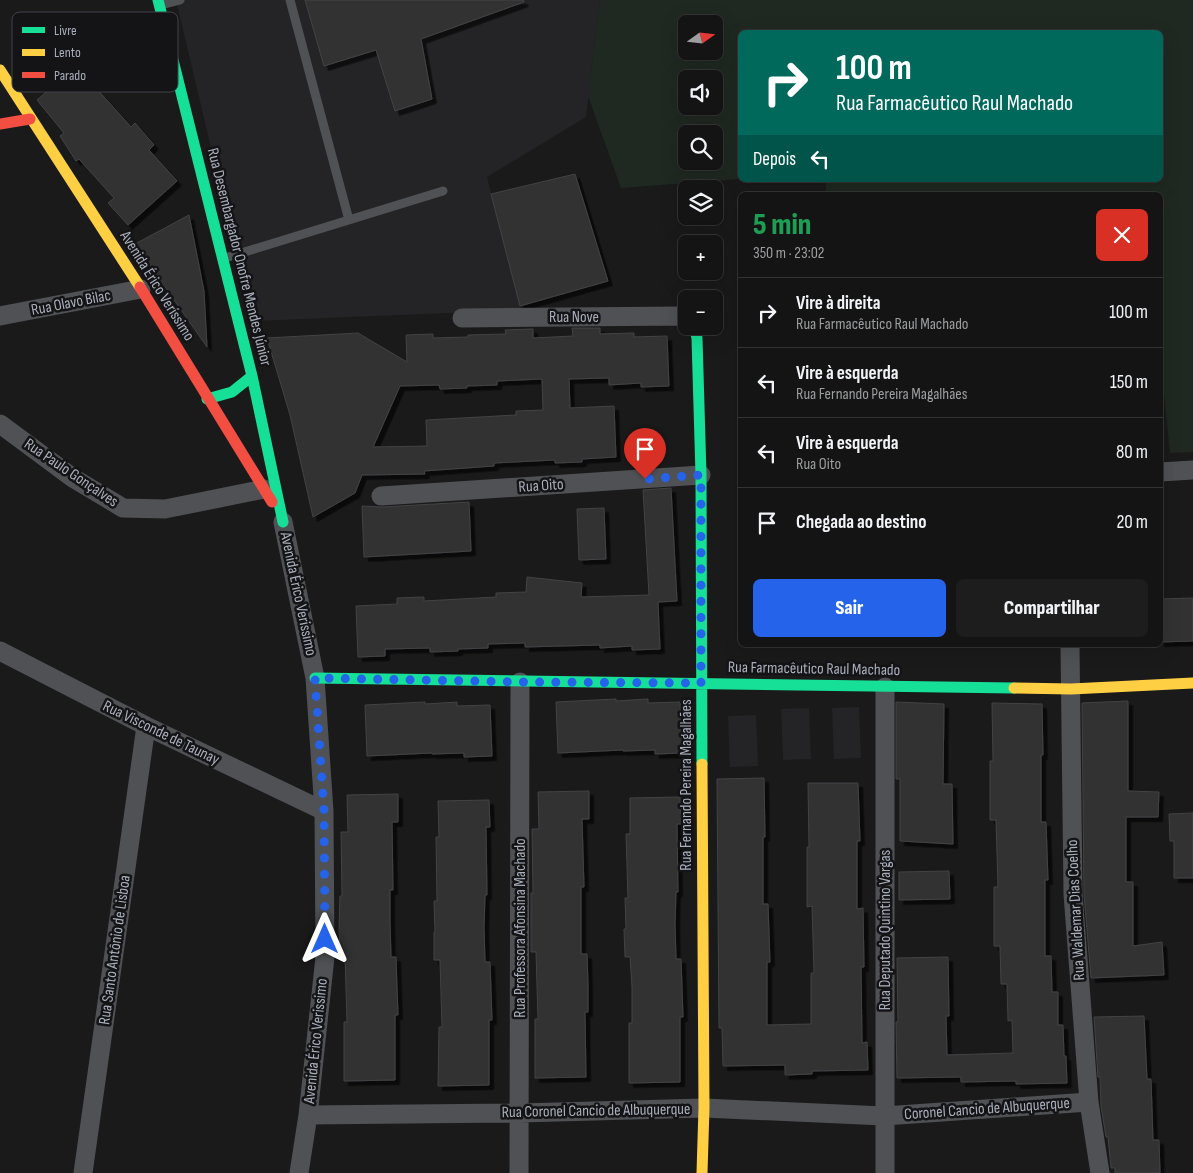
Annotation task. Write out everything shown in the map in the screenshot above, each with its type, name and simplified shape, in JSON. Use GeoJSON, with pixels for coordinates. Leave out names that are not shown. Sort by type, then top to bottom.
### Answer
{"type":"FeatureCollection","features":[{"type":"Feature","properties":{"kind":"street","name":"Avenida Érico Veríssimo"},"geometry":{"type":"LineString","coordinates":[[0,70],[5,87],[30,119],[141,289],[283,522]]}},
{"type":"Feature","properties":{"kind":"street","name":"Rua Desembargador Onofre Mendes Júnior"},"geometry":{"type":"LineString","coordinates":[[178,79],[252,376],[283,522]]}},
{"type":"Feature","properties":{"kind":"street"},"geometry":{"type":"LineString","coordinates":[[0,124],[30,119]]}},
{"type":"Feature","properties":{"kind":"street","name":"Rua Olavo Bilac"},"geometry":{"type":"LineString","coordinates":[[0,316],[141,289]]}},
{"type":"Feature","properties":{"kind":"street","name":"Rua Nove"},"geometry":{"type":"LineString","coordinates":[[462,318],[678,316]]}},
{"type":"Feature","properties":{"kind":"street","name":"Rua Fernando Pereira Magalhães"},"geometry":{"type":"LineString","coordinates":[[695,335],[701,475],[704,1108],[702,1173]]}},
{"type":"Feature","properties":{"kind":"street"},"geometry":{"type":"LineString","coordinates":[[207,399],[224,396],[240,388],[252,376]]}},
{"type":"Feature","properties":{"kind":"street","name":"Rua Paulo Gonçalves"},"geometry":{"type":"LineString","coordinates":[[0,424],[73,478],[123,508],[165,510],[264,489]]}},
{"type":"Feature","properties":{"kind":"street"},"geometry":{"type":"LineString","coordinates":[[1163,472],[1193,470]]}},
{"type":"Feature","properties":{"kind":"street","name":"Rua Oito"},"geometry":{"type":"LineString","coordinates":[[382,496],[701,475]]}},
{"type":"Feature","properties":{"kind":"street","name":"Avenida Érico Verissimo"},"geometry":{"type":"LineString","coordinates":[[283,522],[315,678],[324,811],[325,957],[308,1115],[299,1173]]}},
{"type":"Feature","properties":{"kind":"street","name":"Rua Waldemar Dias Coelho"},"geometry":{"type":"LineString","coordinates":[[1070,647],[1073,894],[1090,1102],[1100,1173]]}},
{"type":"Feature","properties":{"kind":"street","name":"Rua Visconde de Taunay"},"geometry":{"type":"LineString","coordinates":[[0,651],[146,726],[324,811]]}},
{"type":"Feature","properties":{"kind":"street","name":"Rua Farmacêutico Raul Machado"},"geometry":{"type":"LineString","coordinates":[[315,678],[1071,689],[1193,683]]}},
{"type":"Feature","properties":{"kind":"street","name":"Rua Professora Afonsina Machado"},"geometry":{"type":"LineString","coordinates":[[519,1173],[520,682]]}},
{"type":"Feature","properties":{"kind":"street","name":"Rua Deputado Quintino Vargas"},"geometry":{"type":"LineString","coordinates":[[885,687],[885,1173]]}},
{"type":"Feature","properties":{"kind":"street","name":"Rua Santo Antônio de Lisboa"},"geometry":{"type":"LineString","coordinates":[[83,1173],[146,726]]}},
{"type":"Feature","properties":{"kind":"street","name":"Coronel Cancio de Albuquerque"},"geometry":{"type":"LineString","coordinates":[[884,1116],[1090,1102]]}},
{"type":"Feature","properties":{"kind":"street","name":"Rua Coronel Cancio de Albuquerque"},"geometry":{"type":"LineString","coordinates":[[308,1115],[520,1113],[704,1108],[884,1116]]}},
{"type":"Feature","properties":{"kind":"lane"},"geometry":{"type":"LineString","coordinates":[[159,3],[180,0]]}},
{"type":"Feature","properties":{"kind":"lane"},"geometry":{"type":"LineString","coordinates":[[290,0],[349,220]]}},
{"type":"Feature","properties":{"kind":"lane"},"geometry":{"type":"LineString","coordinates":[[223,259],[442,191]]}},
{"type":"Feature","properties":{"kind":"shaded area"},"geometry":{"type":"Polygon","coordinates":[[[176,0],[600,0],[586,117],[487,177],[521,310],[252,321],[176,0]]]}},
{"type":"Feature","properties":{"kind":"shaded area"},"geometry":{"type":"Polygon","coordinates":[[[600,0],[1193,0],[1193,452],[1170,453],[1163,383],[1163,192],[826,192],[826,182],[1163,182],[1163,30],[738,30],[738,179],[678,180],[678,184],[621,188],[588,96],[600,0]]]}},
{"type":"Feature","properties":{"kind":"shaded area"},"geometry":{"type":"Polygon","coordinates":[[[859,707],[861,758],[834,759],[832,708],[859,707]]]}},
{"type":"Feature","properties":{"kind":"shaded area"},"geometry":{"type":"Polygon","coordinates":[[[809,708],[811,759],[783,760],[781,709],[809,708]]]}},
{"type":"Feature","properties":{"kind":"shaded area"},"geometry":{"type":"Polygon","coordinates":[[[756,715],[758,766],[730,767],[728,716],[756,715]]]}},
{"type":"Feature","properties":{"kind":"building"},"geometry":{"type":"Polygon","coordinates":[[[305,0],[523,0],[524,2],[421,39],[432,99],[395,111],[376,50],[324,66],[305,0]]]}},
{"type":"Feature","properties":{"kind":"building"},"geometry":{"type":"Polygon","coordinates":[[[46,92],[100,92],[131,127],[135,123],[154,145],[149,150],[177,181],[128,225],[108,203],[114,198],[79,159],[76,161],[60,136],[64,133],[37,100],[46,92]]]}},
{"type":"Feature","properties":{"kind":"building"},"geometry":{"type":"Polygon","coordinates":[[[575,174],[608,281],[520,306],[491,194],[575,174]]]}},
{"type":"Feature","properties":{"kind":"building"},"geometry":{"type":"Polygon","coordinates":[[[189,215],[204,291],[207,347],[135,244],[189,215]]]}},
{"type":"Feature","properties":{"kind":"building"},"geometry":{"type":"Polygon","coordinates":[[[572,328],[600,328],[600,334],[634,333],[634,337],[667,336],[669,386],[641,387],[641,383],[609,385],[609,378],[569,379],[570,408],[614,406],[616,457],[582,459],[582,462],[555,463],[555,460],[494,463],[494,466],[424,471],[425,474],[362,475],[355,493],[313,517],[290,415],[267,338],[358,333],[407,362],[406,335],[433,334],[433,338],[468,337],[468,335],[506,334],[505,330],[533,329],[533,338],[573,336],[572,328]],[[542,379],[497,381],[497,385],[467,386],[467,388],[440,389],[439,385],[400,386],[373,447],[427,446],[426,420],[516,415],[516,411],[543,410],[542,379]]]}},
{"type":"Feature","properties":{"kind":"building"},"geometry":{"type":"Polygon","coordinates":[[[671,488],[677,601],[658,602],[660,649],[632,650],[632,646],[600,648],[600,645],[525,647],[525,643],[488,644],[488,648],[458,649],[458,651],[430,652],[430,648],[385,649],[385,656],[358,657],[356,606],[397,604],[397,598],[424,597],[424,601],[496,597],[496,593],[526,592],[527,577],[582,583],[581,597],[649,595],[643,490],[671,488]]]}},
{"type":"Feature","properties":{"kind":"building"},"geometry":{"type":"Polygon","coordinates":[[[469,502],[471,551],[364,557],[362,506],[382,507],[469,502]]]}},
{"type":"Feature","properties":{"kind":"building"},"geometry":{"type":"Polygon","coordinates":[[[604,508],[606,559],[579,560],[577,509],[604,508]]]}},
{"type":"Feature","properties":{"kind":"building"},"geometry":{"type":"Polygon","coordinates":[[[1193,598],[1193,641],[1163,642],[1163,599],[1193,598]]]}},
{"type":"Feature","properties":{"kind":"building"},"geometry":{"type":"Polygon","coordinates":[[[616,699],[616,701],[648,699],[648,703],[680,702],[682,753],[655,754],[655,750],[623,750],[558,753],[556,702],[616,699]]]}},
{"type":"Feature","properties":{"kind":"building"},"geometry":{"type":"Polygon","coordinates":[[[1128,701],[1128,791],[1159,792],[1158,817],[1126,817],[1126,882],[1133,882],[1133,946],[1162,942],[1164,975],[1091,978],[1084,894],[1082,703],[1128,701]]]}},
{"type":"Feature","properties":{"kind":"building"},"geometry":{"type":"Polygon","coordinates":[[[425,702],[425,704],[457,702],[457,706],[490,705],[492,756],[464,757],[464,753],[432,753],[367,756],[365,705],[425,702]]]}},
{"type":"Feature","properties":{"kind":"building"},"geometry":{"type":"Polygon","coordinates":[[[896,702],[944,704],[943,784],[952,784],[953,844],[900,841],[900,779],[896,779],[896,702]]]}},
{"type":"Feature","properties":{"kind":"building"},"geometry":{"type":"Polygon","coordinates":[[[992,703],[1042,704],[1041,822],[1046,822],[1048,880],[1045,880],[1045,956],[1051,956],[1052,992],[1058,992],[1058,1025],[1063,1025],[1067,1083],[1016,1084],[1016,1081],[961,1082],[961,1077],[897,1078],[897,958],[948,957],[949,1016],[946,1016],[947,1055],[1013,1053],[1012,1020],[1008,1021],[1007,984],[1001,984],[1000,946],[994,946],[994,887],[998,887],[996,820],[990,820],[990,761],[993,761],[992,703]]]}},
{"type":"Feature","properties":{"kind":"building"},"geometry":{"type":"Polygon","coordinates":[[[764,778],[763,904],[768,904],[770,962],[767,962],[767,1025],[811,1024],[811,973],[814,973],[812,906],[807,907],[807,847],[809,847],[808,783],[858,783],[860,841],[857,841],[857,909],[863,908],[864,967],[861,967],[862,1043],[867,1042],[868,1070],[812,1071],[812,1074],[785,1075],[785,1065],[723,1066],[722,1028],[719,1028],[717,779],[764,778]]]}},
{"type":"Feature","properties":{"kind":"building"},"geometry":{"type":"Polygon","coordinates":[[[589,791],[589,819],[582,819],[584,887],[581,887],[581,954],[587,954],[588,985],[588,1012],[585,1012],[586,1077],[535,1078],[535,1019],[538,1019],[536,952],[531,952],[531,893],[533,893],[532,829],[539,829],[538,792],[589,791]]]}},
{"type":"Feature","properties":{"kind":"building"},"geometry":{"type":"Polygon","coordinates":[[[398,794],[398,822],[392,822],[393,890],[390,890],[391,957],[396,957],[398,1015],[395,1015],[395,1080],[344,1081],[344,1022],[347,1022],[345,955],[340,955],[339,928],[340,896],[342,896],[341,832],[348,832],[347,795],[398,794]]]}},
{"type":"Feature","properties":{"kind":"building"},"geometry":{"type":"Polygon","coordinates":[[[680,797],[681,824],[677,824],[678,892],[676,892],[675,924],[676,959],[681,959],[683,1017],[680,1017],[680,1082],[629,1083],[629,1023],[632,1023],[632,987],[630,957],[625,957],[624,929],[626,929],[625,898],[628,898],[626,834],[630,834],[630,798],[680,797]]]}},
{"type":"Feature","properties":{"kind":"building"},"geometry":{"type":"Polygon","coordinates":[[[489,800],[490,827],[486,827],[487,895],[485,895],[484,927],[485,962],[490,962],[492,1020],[489,1020],[489,1085],[438,1086],[439,1027],[442,1027],[440,960],[434,960],[434,901],[437,901],[436,837],[439,837],[438,801],[489,800]]]}},
{"type":"Feature","properties":{"kind":"building"},"geometry":{"type":"Polygon","coordinates":[[[1193,813],[1193,878],[1174,878],[1174,841],[1170,841],[1169,814],[1193,813]]]}},
{"type":"Feature","properties":{"kind":"building"},"geometry":{"type":"Polygon","coordinates":[[[949,871],[950,899],[899,900],[899,872],[949,871]]]}},
{"type":"Feature","properties":{"kind":"building"},"geometry":{"type":"Polygon","coordinates":[[[1144,1016],[1147,1079],[1151,1079],[1153,1140],[1159,1140],[1160,1173],[1115,1173],[1115,1168],[1111,1168],[1108,1137],[1106,1137],[1101,1106],[1094,1017],[1144,1016]]]}},
{"type":"Feature","properties":{"kind":"traffic: fast"},"geometry":{"type":"LineString","coordinates":[[158,0],[161,12]]}},
{"type":"Feature","properties":{"kind":"traffic: fast"},"geometry":{"type":"LineString","coordinates":[[178,80],[252,376],[283,522]]}},
{"type":"Feature","properties":{"kind":"traffic: fast"},"geometry":{"type":"LineString","coordinates":[[696,335],[701,475],[702,764]]}},
{"type":"Feature","properties":{"kind":"traffic: fast"},"geometry":{"type":"LineString","coordinates":[[207,399],[232,392],[252,376]]}},
{"type":"Feature","properties":{"kind":"traffic: fast"},"geometry":{"type":"LineString","coordinates":[[315,678],[1014,688]]}},
{"type":"Feature","properties":{"kind":"traffic: slow"},"geometry":{"type":"LineString","coordinates":[[0,70],[12,89]]}},
{"type":"Feature","properties":{"kind":"traffic: slow"},"geometry":{"type":"LineString","coordinates":[[14,92],[140,287]]}},
{"type":"Feature","properties":{"kind":"traffic: slow"},"geometry":{"type":"LineString","coordinates":[[1014,688],[1071,689],[1193,683]]}},
{"type":"Feature","properties":{"kind":"traffic: slow"},"geometry":{"type":"LineString","coordinates":[[702,764],[704,1108],[702,1173]]}},
{"type":"Feature","properties":{"kind":"traffic: jam"},"geometry":{"type":"LineString","coordinates":[[0,124],[30,119]]}},
{"type":"Feature","properties":{"kind":"traffic: jam"},"geometry":{"type":"LineString","coordinates":[[140,287],[272,502]]}},
{"type":"Feature","properties":{"kind":"route"},"geometry":{"type":"LineString","coordinates":[[325,939],[324,811],[315,678],[701,683],[701,475],[645,479]]}}]}
